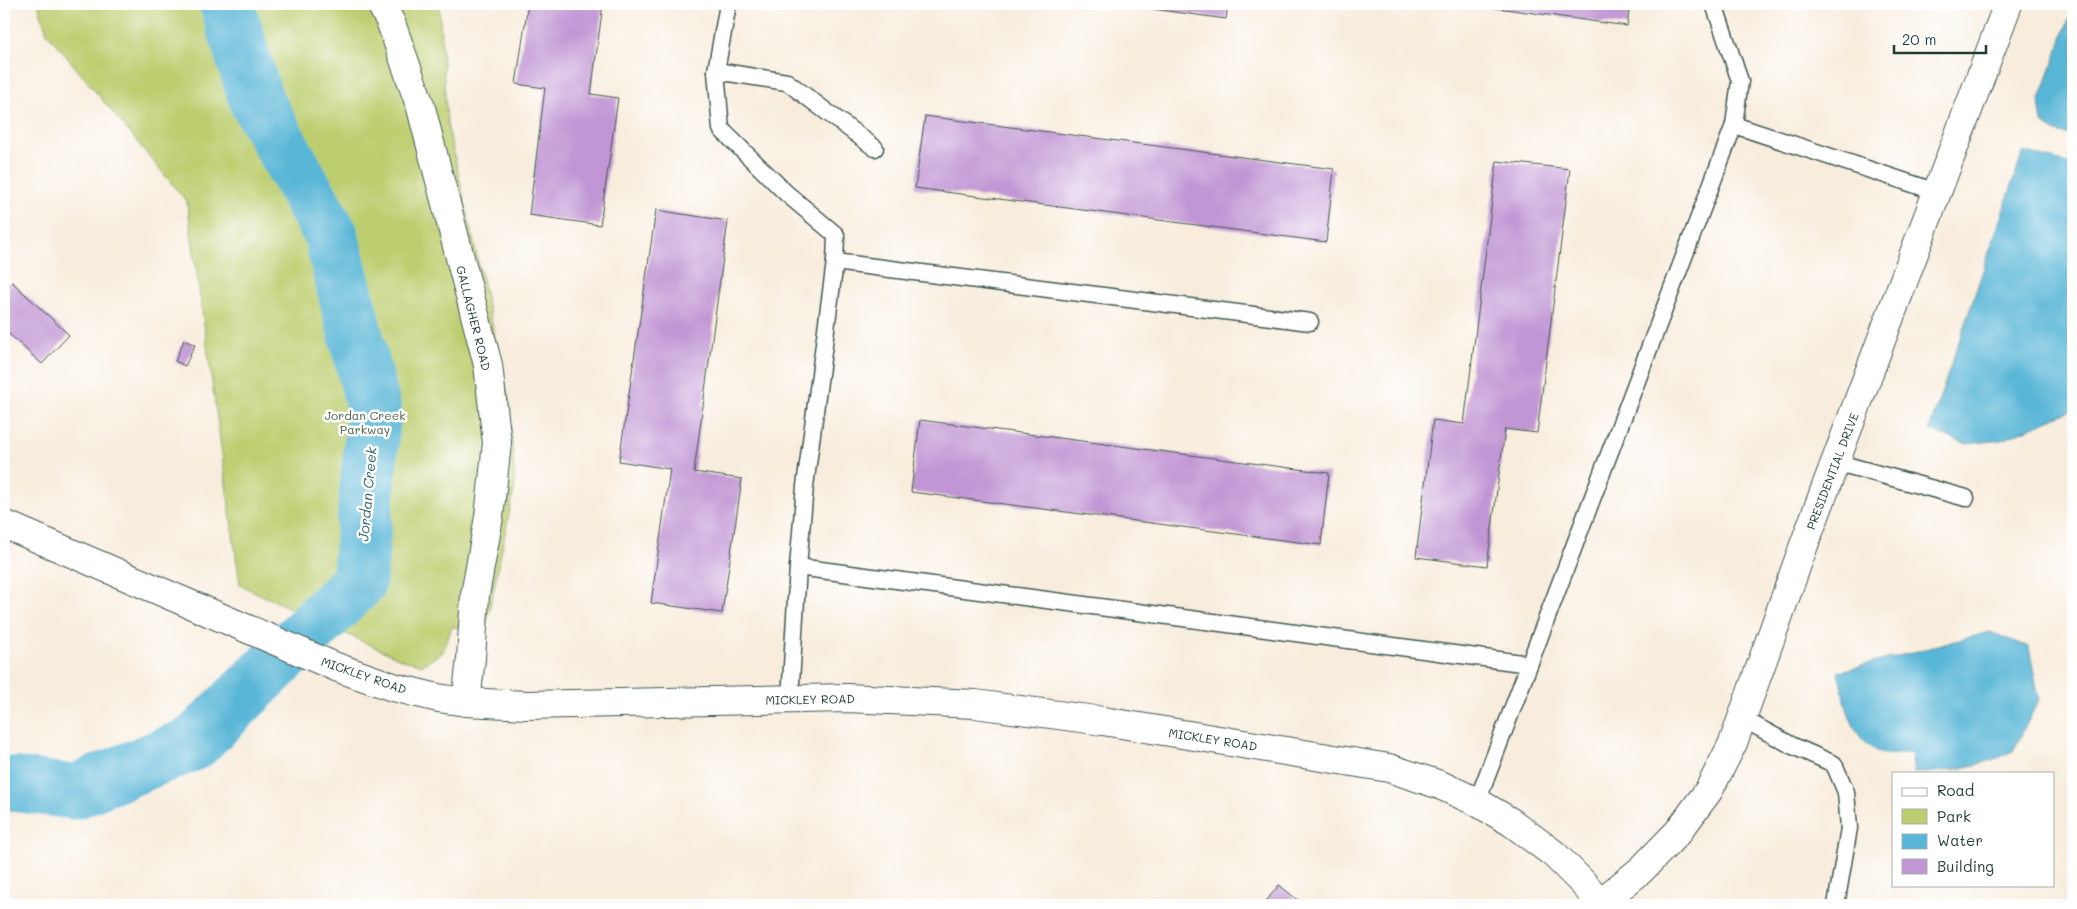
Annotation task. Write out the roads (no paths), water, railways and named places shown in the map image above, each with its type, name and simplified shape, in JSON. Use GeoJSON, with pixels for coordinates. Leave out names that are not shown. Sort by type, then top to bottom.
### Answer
{"type":"FeatureCollection","features":[{"type":"Feature","properties":{"kind":"street","name":"GALLAGHER ROAD"},"geometry":{"type":"LineString","coordinates":[[381,4],[390,23],[421,108],[488,365],[497,443],[489,517],[475,595],[466,702]]}},
{"type":"Feature","properties":{"kind":"street","name":"PRESIDENTIAL DRIVE"},"geometry":{"type":"LineString","coordinates":[[1601,904],[1641,870],[1678,832],[1709,790],[1733,743],[1804,545],[2008,4]]}},
{"type":"Feature","properties":{"kind":"street","name":"MICKLEY ROAD"},"geometry":{"type":"LineString","coordinates":[[4,524],[296,650],[393,687],[438,698],[466,702],[528,705],[847,698],[975,704],[1103,720],[1389,768],[1440,785],[1476,802],[1511,822],[1554,854],[1601,904]]}},
{"type":"Feature","properties":{"kind":"lane"},"geometry":{"type":"LineString","coordinates":[[728,4],[716,71],[721,129],[786,193],[836,235],[835,262],[805,486],[790,699]]}},
{"type":"Feature","properties":{"kind":"lane"},"geometry":{"type":"LineString","coordinates":[[1476,802],[1734,125],[1740,81],[1714,4]]}},
{"type":"Feature","properties":{"kind":"lane"},"geometry":{"type":"LineString","coordinates":[[716,71],[787,82],[875,148]]}},
{"type":"Feature","properties":{"kind":"lane"},"geometry":{"type":"LineString","coordinates":[[1734,125],[1937,192]]}},
{"type":"Feature","properties":{"kind":"lane"},"geometry":{"type":"LineString","coordinates":[[835,262],[1310,322]]}},
{"type":"Feature","properties":{"kind":"lane"},"geometry":{"type":"LineString","coordinates":[[1835,462],[1966,498]]}},
{"type":"Feature","properties":{"kind":"lane"},"geometry":{"type":"LineString","coordinates":[[798,568],[1529,664]]}},
{"type":"Feature","properties":{"kind":"lane"},"geometry":{"type":"LineString","coordinates":[[1743,719],[1793,746],[1834,764],[1846,792],[1849,828],[1836,905]]}},
{"type":"Feature","properties":{"kind":"water"},"geometry":{"type":"Polygon","coordinates":[[[2073,7],[2073,136],[2056,132],[2042,123],[2039,102],[2073,7]]]}},
{"type":"Feature","properties":{"kind":"water"},"geometry":{"type":"Polygon","coordinates":[[[2023,152],[2073,164],[2073,410],[2002,440],[1967,444],[1929,430],[2023,152]]]}},
{"type":"Feature","properties":{"kind":"water"},"geometry":{"type":"Polygon","coordinates":[[[1990,632],[2029,647],[2039,699],[2013,752],[1965,767],[1939,772],[1914,772],[1911,753],[1883,754],[1870,747],[1862,739],[1855,729],[1846,707],[1838,672],[1990,632]]]}},
{"type":"Feature","properties":{"kind":"waterway","name":"Jordan Creek"},"geometry":{"type":"LineString","coordinates":[[4,783],[74,792],[194,743],[359,582],[374,410],[331,235],[256,100],[227,4]]}},
{"type":"Feature","properties":{"kind":"park label","name":"Jordan Creek Parkway"},"geometry":{"type":"Point","coordinates":[365,422]}}]}
